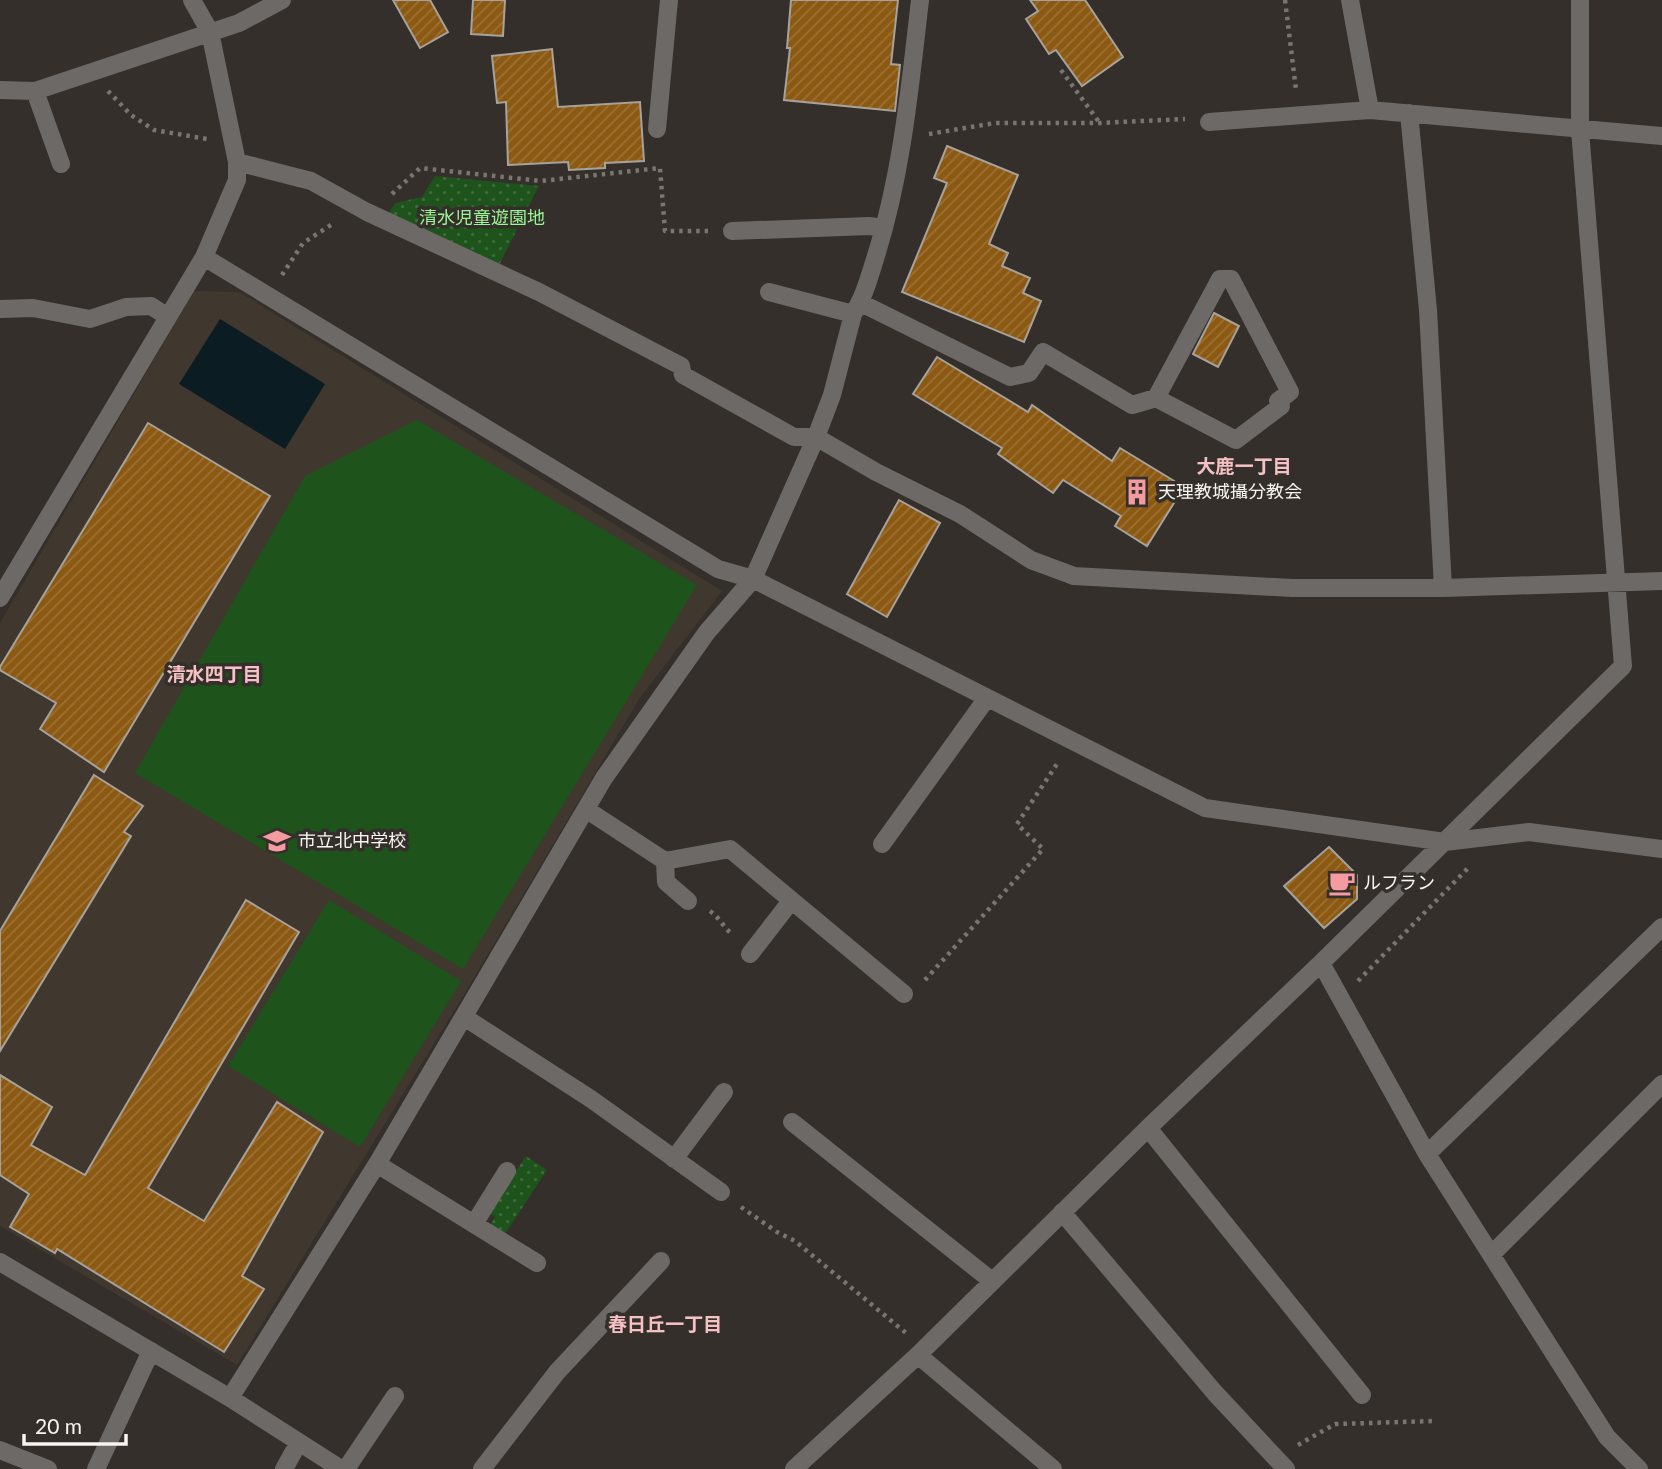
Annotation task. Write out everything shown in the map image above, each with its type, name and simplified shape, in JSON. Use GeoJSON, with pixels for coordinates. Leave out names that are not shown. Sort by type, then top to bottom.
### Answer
{"type":"FeatureCollection","features":[{"type":"Feature","properties":{"kind":"street"},"geometry":{"type":"LineString","coordinates":[[0,598],[204,257],[237,180],[237,162],[210,32],[192,0]]}},
{"type":"Feature","properties":{"kind":"street"},"geometry":{"type":"LineString","coordinates":[[0,90],[35,91],[239,23],[282,0]]}},
{"type":"Feature","properties":{"kind":"street"},"geometry":{"type":"LineString","coordinates":[[657,129],[669,0]]}},
{"type":"Feature","properties":{"kind":"street"},"geometry":{"type":"LineString","coordinates":[[230,1398],[377,1164],[604,778],[706,632],[753,579],[817,437],[884,228],[904,138],[920,0]]}},
{"type":"Feature","properties":{"kind":"street"},"geometry":{"type":"LineString","coordinates":[[1350,0],[1370,110]]}},
{"type":"Feature","properties":{"kind":"street"},"geometry":{"type":"LineString","coordinates":[[794,1469],[921,1352],[1623,666],[1580,130],[1580,0]]}},
{"type":"Feature","properties":{"kind":"street"},"geometry":{"type":"LineString","coordinates":[[35,91],[61,164]]}},
{"type":"Feature","properties":{"kind":"street"},"geometry":{"type":"LineString","coordinates":[[1209,122],[1370,110],[1662,136]]}},
{"type":"Feature","properties":{"kind":"street"},"geometry":{"type":"LineString","coordinates":[[1409,113],[1427,310],[1443,588]]}},
{"type":"Feature","properties":{"kind":"street"},"geometry":{"type":"LineString","coordinates":[[237,162],[311,181],[358,207],[539,292],[681,366],[683,375],[794,437],[817,437],[876,472],[960,514],[1031,560],[1074,576],[1293,588],[1443,588],[1662,581]]}},
{"type":"Feature","properties":{"kind":"street"},"geometry":{"type":"LineString","coordinates":[[732,231],[869,226],[884,228]]}},
{"type":"Feature","properties":{"kind":"street"},"geometry":{"type":"LineString","coordinates":[[204,257],[719,569],[753,579],[1205,808],[1445,842],[1529,832],[1662,849]]}},
{"type":"Feature","properties":{"kind":"street"},"geometry":{"type":"LineString","coordinates":[[769,292],[857,308],[1010,377],[1029,373],[1044,352],[1132,405],[1156,398],[1236,440],[1281,406],[1278,401],[1290,392],[1231,279],[1220,278],[1156,398]]}},
{"type":"Feature","properties":{"kind":"street"},"geometry":{"type":"LineString","coordinates":[[0,309],[33,308],[90,319],[126,307],[151,306],[168,317]]}},
{"type":"Feature","properties":{"kind":"street"},"geometry":{"type":"LineString","coordinates":[[882,845],[987,698]]}},
{"type":"Feature","properties":{"kind":"street"},"geometry":{"type":"LineString","coordinates":[[587,810],[664,861],[730,849],[904,993]]}},
{"type":"Feature","properties":{"kind":"street"},"geometry":{"type":"LineString","coordinates":[[664,861],[666,882],[688,901]]}},
{"type":"Feature","properties":{"kind":"street"},"geometry":{"type":"LineString","coordinates":[[752,951],[791,901]]}},
{"type":"Feature","properties":{"kind":"street"},"geometry":{"type":"LineString","coordinates":[[1427,1154],[1662,927]]}},
{"type":"Feature","properties":{"kind":"street"},"geometry":{"type":"LineString","coordinates":[[1321,963],[1427,1154],[1607,1437],[1639,1469]]}},
{"type":"Feature","properties":{"kind":"street"},"geometry":{"type":"LineString","coordinates":[[464,1017],[591,1099],[721,1192]]}},
{"type":"Feature","properties":{"kind":"street"},"geometry":{"type":"LineString","coordinates":[[1491,1255],[1662,1084]]}},
{"type":"Feature","properties":{"kind":"street"},"geometry":{"type":"LineString","coordinates":[[674,1158],[724,1092]]}},
{"type":"Feature","properties":{"kind":"street"},"geometry":{"type":"LineString","coordinates":[[792,1122],[992,1281]]}},
{"type":"Feature","properties":{"kind":"street"},"geometry":{"type":"LineString","coordinates":[[1148,1128],[1362,1395]]}},
{"type":"Feature","properties":{"kind":"street"},"geometry":{"type":"LineString","coordinates":[[377,1164],[537,1263]]}},
{"type":"Feature","properties":{"kind":"street"},"geometry":{"type":"LineString","coordinates":[[474,1224],[507,1171]]}},
{"type":"Feature","properties":{"kind":"street"},"geometry":{"type":"LineString","coordinates":[[1062,1212],[1214,1393],[1281,1464]]}},
{"type":"Feature","properties":{"kind":"street"},"geometry":{"type":"LineString","coordinates":[[482,1469],[557,1372],[661,1261]]}},
{"type":"Feature","properties":{"kind":"street"},"geometry":{"type":"LineString","coordinates":[[0,1262],[230,1398],[339,1467],[395,1396]]}},
{"type":"Feature","properties":{"kind":"street"},"geometry":{"type":"LineString","coordinates":[[96,1469],[151,1351]]}},
{"type":"Feature","properties":{"kind":"street"},"geometry":{"type":"LineString","coordinates":[[921,1352],[1053,1469]]}},
{"type":"Feature","properties":{"kind":"street"},"geometry":{"type":"LineString","coordinates":[[284,1469],[299,1442]]}},
{"type":"Feature","properties":{"kind":"street"},"geometry":{"type":"LineString","coordinates":[[0,1450],[48,1469]]}},
{"type":"Feature","properties":{"kind":"path"},"geometry":{"type":"LineString","coordinates":[[1285,0],[1299,116]]}},
{"type":"Feature","properties":{"kind":"path"},"geometry":{"type":"LineString","coordinates":[[1061,70],[1100,123]]}},
{"type":"Feature","properties":{"kind":"path"},"geometry":{"type":"LineString","coordinates":[[91,73],[131,115],[154,130],[233,142]]}},
{"type":"Feature","properties":{"kind":"path"},"geometry":{"type":"LineString","coordinates":[[904,138],[995,123],[1100,123],[1186,118],[1209,122]]}},
{"type":"Feature","properties":{"kind":"path"},"geometry":{"type":"LineString","coordinates":[[268,296],[303,243],[358,207],[394,194],[420,168],[541,181],[660,168],[665,231],[732,231]]}},
{"type":"Feature","properties":{"kind":"path"},"geometry":{"type":"LineString","coordinates":[[904,993],[920,985],[1043,849],[1017,824],[1073,741]]}},
{"type":"Feature","properties":{"kind":"path"},"geometry":{"type":"LineString","coordinates":[[1357,981],[1473,862]]}},
{"type":"Feature","properties":{"kind":"path"},"geometry":{"type":"LineString","coordinates":[[688,901],[697,902],[720,919],[724,928],[752,951]]}},
{"type":"Feature","properties":{"kind":"path"},"geometry":{"type":"LineString","coordinates":[[721,1192],[777,1232],[795,1241],[921,1352]]}},
{"type":"Feature","properties":{"kind":"path"},"geometry":{"type":"LineString","coordinates":[[1281,1464],[1335,1424],[1436,1421]]}},
{"type":"Feature","properties":{"kind":"shaded area","name":"市立北中学校"},"geometry":{"type":"Polygon","coordinates":[[[194,291],[239,292],[722,591],[639,699],[471,983],[237,1365],[0,1226],[0,623],[194,291]]]}},
{"type":"Feature","properties":{"kind":"shaded area"},"geometry":{"type":"Polygon","coordinates":[[[220,319],[325,384],[285,449],[179,384],[220,319]]]}},
{"type":"Feature","properties":{"kind":"green space","name":"清水児童遊園地"},"geometry":{"type":"Polygon","coordinates":[[[435,176],[539,186],[498,267],[389,213],[395,203],[422,197],[435,176]]]}},
{"type":"Feature","properties":{"kind":"green space"},"geometry":{"type":"Polygon","coordinates":[[[417,420],[697,585],[463,969],[135,773],[305,476],[417,420]]]}},
{"type":"Feature","properties":{"kind":"green space"},"geometry":{"type":"Polygon","coordinates":[[[329,900],[461,981],[360,1147],[228,1066],[329,900]]]}},
{"type":"Feature","properties":{"kind":"green space"},"geometry":{"type":"Polygon","coordinates":[[[526,1156],[547,1170],[503,1237],[489,1227],[495,1217],[488,1212],[526,1156]]]}},
{"type":"Feature","properties":{"kind":"building"},"geometry":{"type":"Polygon","coordinates":[[[393,0],[430,0],[448,32],[420,48],[393,0]]]}},
{"type":"Feature","properties":{"kind":"building"},"geometry":{"type":"Polygon","coordinates":[[[473,0],[505,0],[503,36],[471,34],[473,0]]]}},
{"type":"Feature","properties":{"kind":"building"},"geometry":{"type":"Polygon","coordinates":[[[791,0],[898,0],[891,64],[900,65],[895,111],[784,100],[790,48],[787,48],[791,0]]]}},
{"type":"Feature","properties":{"kind":"building"},"geometry":{"type":"Polygon","coordinates":[[[1030,0],[1085,0],[1123,57],[1082,86],[1056,50],[1049,54],[1026,19],[1038,11],[1030,0]]]}},
{"type":"Feature","properties":{"kind":"building"},"geometry":{"type":"Polygon","coordinates":[[[552,49],[558,107],[640,102],[644,161],[605,163],[605,168],[569,170],[568,162],[508,165],[506,102],[497,103],[492,56],[552,49]]]}},
{"type":"Feature","properties":{"kind":"building"},"geometry":{"type":"Polygon","coordinates":[[[947,146],[1018,175],[989,244],[1008,253],[1002,266],[1030,278],[1023,293],[1041,301],[1024,342],[902,292],[947,183],[934,178],[947,146]]]}},
{"type":"Feature","properties":{"kind":"building"},"geometry":{"type":"Polygon","coordinates":[[[1214,313],[1239,326],[1218,367],[1193,354],[1214,313]]]}},
{"type":"Feature","properties":{"kind":"building"},"geometry":{"type":"Polygon","coordinates":[[[937,357],[1028,412],[1032,405],[1112,461],[1120,448],[1184,487],[1147,546],[1115,526],[1121,516],[1063,480],[1053,493],[998,454],[1002,448],[913,394],[937,357]]]}},
{"type":"Feature","properties":{"kind":"building"},"geometry":{"type":"Polygon","coordinates":[[[148,423],[270,496],[104,772],[40,729],[56,703],[0,670],[0,667],[148,423]]]}},
{"type":"Feature","properties":{"kind":"building"},"geometry":{"type":"Polygon","coordinates":[[[899,500],[940,523],[887,617],[847,594],[899,500]]]}},
{"type":"Feature","properties":{"kind":"building"},"geometry":{"type":"Polygon","coordinates":[[[94,775],[143,806],[124,832],[131,836],[0,1051],[0,931],[94,775]]]}},
{"type":"Feature","properties":{"kind":"building"},"geometry":{"type":"Polygon","coordinates":[[[1329,847],[1357,875],[1357,899],[1324,928],[1284,886],[1329,847]]]}},
{"type":"Feature","properties":{"kind":"building"},"geometry":{"type":"Polygon","coordinates":[[[246,900],[299,932],[148,1188],[204,1221],[277,1102],[323,1132],[242,1276],[264,1289],[224,1352],[57,1249],[55,1253],[10,1227],[29,1194],[0,1175],[0,1075],[52,1107],[31,1145],[85,1175],[246,900]]]}},
{"type":"Feature","properties":{"kind":"place","name":"天理教城攝分教会"},"geometry":{"type":"Point","coordinates":[1137,492]}},
{"type":"Feature","properties":{"kind":"place","name":"市立北中学校"},"geometry":{"type":"Point","coordinates":[277,841]}},
{"type":"Feature","properties":{"kind":"place","name":"ルフラン"},"geometry":{"type":"Point","coordinates":[1342,883]}},
{"type":"Feature","properties":{"kind":"district","name":"大鹿一丁目"},"geometry":{"type":"Point","coordinates":[1244,466]}},
{"type":"Feature","properties":{"kind":"district","name":"清水四丁目"},"geometry":{"type":"Point","coordinates":[214,674]}},
{"type":"Feature","properties":{"kind":"district","name":"春日丘一丁目"},"geometry":{"type":"Point","coordinates":[665,1324]}}]}
